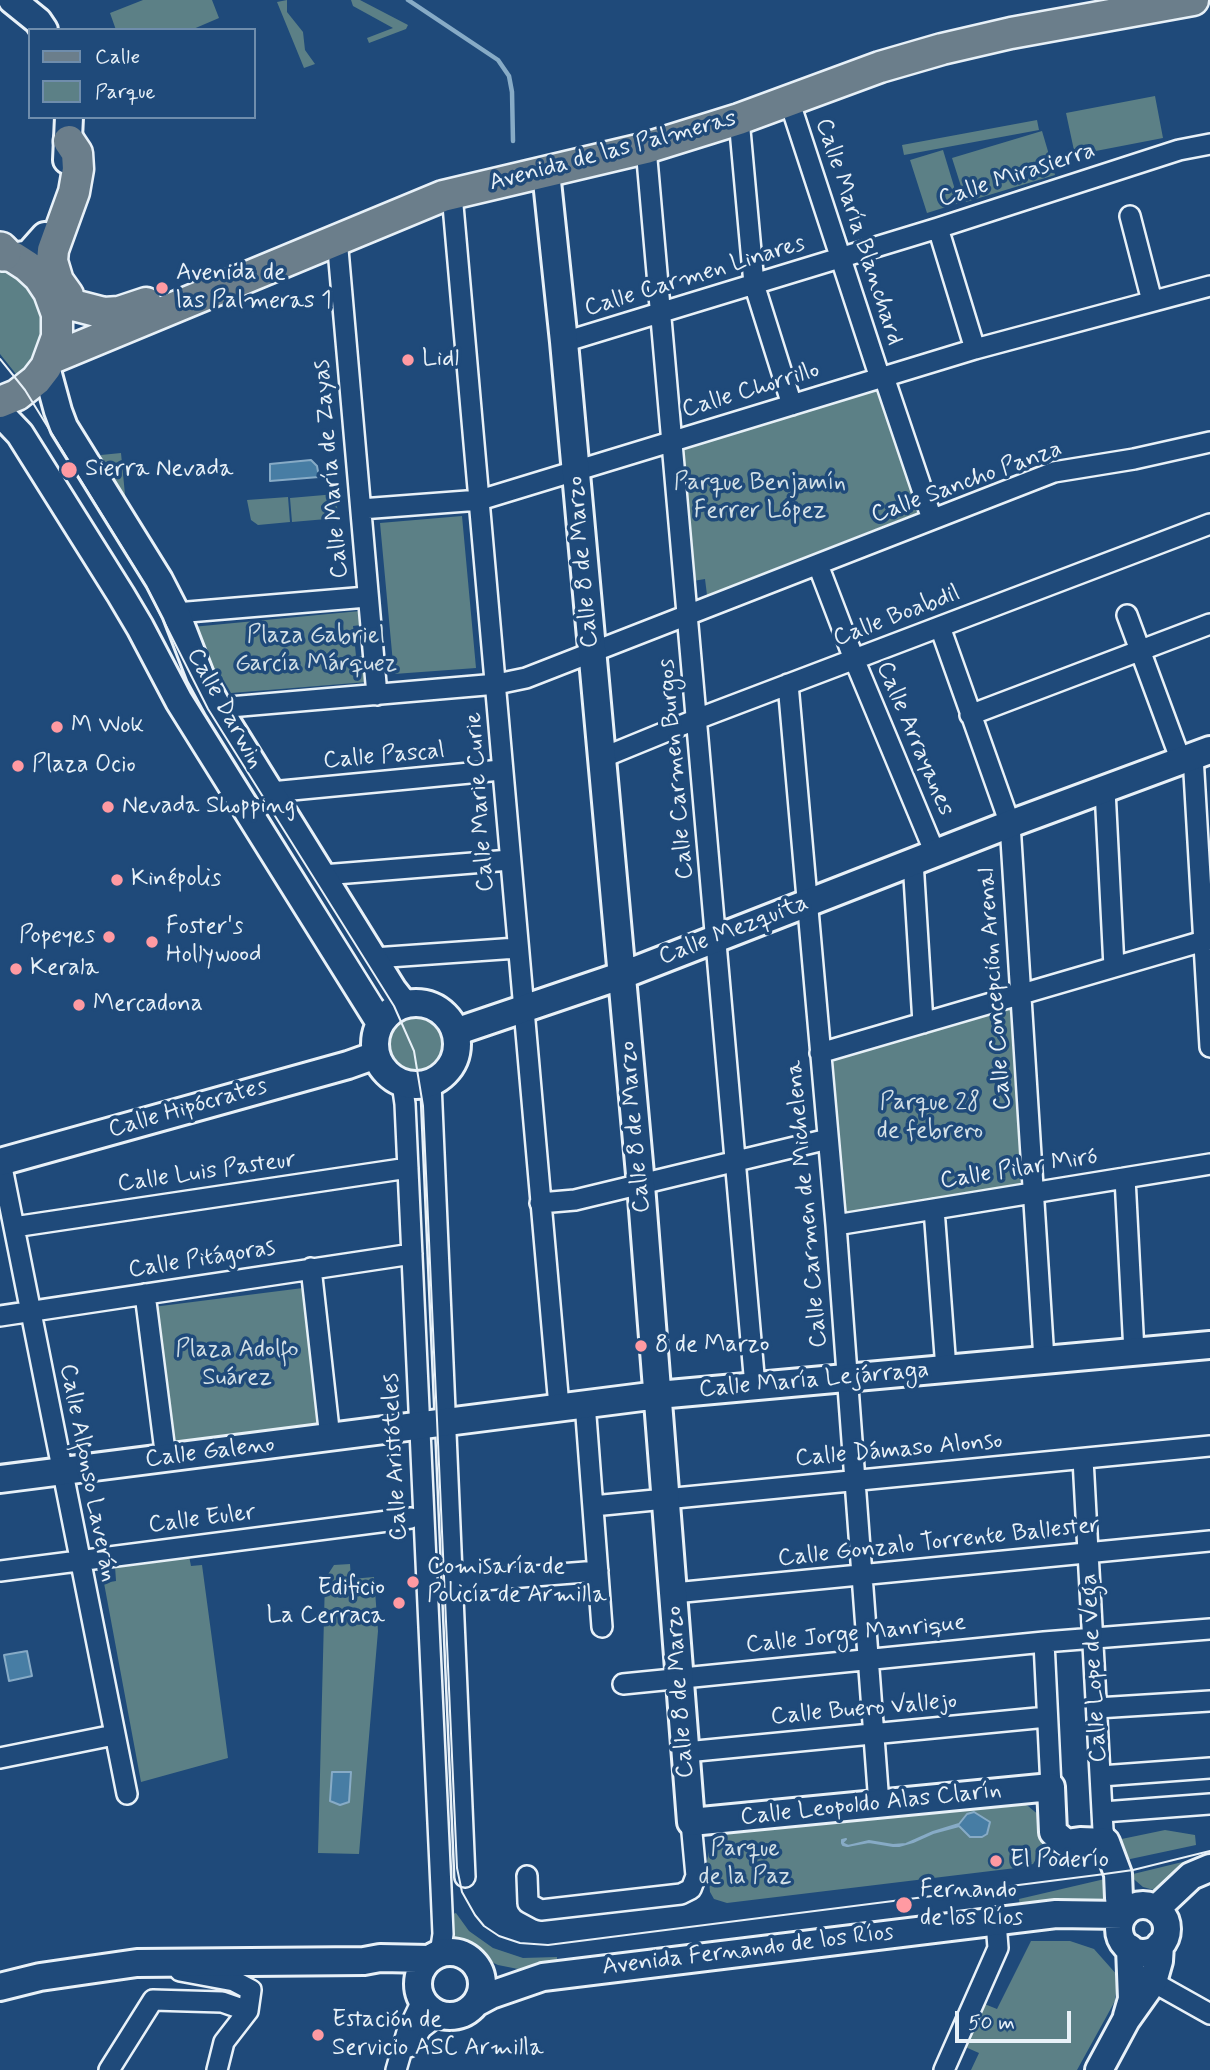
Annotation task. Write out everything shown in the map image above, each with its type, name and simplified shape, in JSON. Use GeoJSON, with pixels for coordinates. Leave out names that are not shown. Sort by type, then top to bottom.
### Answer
{"type":"FeatureCollection","features":[{"type":"Feature","properties":{"kind":"main road","name":"Avenida de las Palmeras"},"geometry":{"type":"LineString","coordinates":[[4,253],[44,285],[77,306],[104,313],[139,306],[391,198],[458,175],[584,147],[685,118],[898,43],[1097,0]]}},
{"type":"Feature","properties":{"kind":"main road","name":"Avenida de las Palmeras"},"geometry":{"type":"LineString","coordinates":[[48,363],[337,238],[452,194],[646,148],[739,119],[880,67],[942,49],[1011,33],[1193,0]]}},
{"type":"Feature","properties":{"kind":"main road"},"geometry":{"type":"LineString","coordinates":[[69,129],[77,153],[78,169],[67,214],[52,250],[52,261],[58,281],[77,306]]}},
{"type":"Feature","properties":{"kind":"main road"},"geometry":{"type":"LineString","coordinates":[[0,402],[25,390],[48,363],[57,337],[57,314],[44,285]]}},
{"type":"Feature","properties":{"kind":"street"},"geometry":{"type":"LineString","coordinates":[[12,0],[43,28]]}},
{"type":"Feature","properties":{"kind":"street"},"geometry":{"type":"LineString","coordinates":[[43,0],[52,28]]}},
{"type":"Feature","properties":{"kind":"street","name":"Calle María Blanchard"},"geometry":{"type":"LineString","coordinates":[[789,100],[840,257],[932,519]]}},
{"type":"Feature","properties":{"kind":"street"},"geometry":{"type":"LineString","coordinates":[[739,119],[754,284],[792,405]]}},
{"type":"Feature","properties":{"kind":"street"},"geometry":{"type":"LineString","coordinates":[[4,253],[29,254],[45,236],[56,209],[65,174],[69,129]]}},
{"type":"Feature","properties":{"kind":"street","name":"Calle Mirasierra"},"geometry":{"type":"LineString","coordinates":[[840,257],[1179,150],[1210,144]]}},
{"type":"Feature","properties":{"kind":"street","name":"Calle Carmen Burgos"},"geometry":{"type":"LineString","coordinates":[[646,148],[755,1387]]}},
{"type":"Feature","properties":{"kind":"street","name":"Calle 8 de Marzo"},"geometry":{"type":"LineString","coordinates":[[527,1876],[528,1903],[541,1910],[681,1894],[691,1889],[696,1876],[623,975],[547,173]]}},
{"type":"Feature","properties":{"kind":"street","name":"Calle Marie Curie"},"geometry":{"type":"LineString","coordinates":[[452,194],[559,1406]]}},
{"type":"Feature","properties":{"kind":"street"},"geometry":{"type":"LineString","coordinates":[[1130,216],[1152,301]]}},
{"type":"Feature","properties":{"kind":"street"},"geometry":{"type":"LineString","coordinates":[[938,228],[975,349]]}},
{"type":"Feature","properties":{"kind":"street"},"geometry":{"type":"LineString","coordinates":[[44,285],[45,236]]}},
{"type":"Feature","properties":{"kind":"street","name":"Calle María de Zayas"},"geometry":{"type":"LineString","coordinates":[[337,238],[377,695]]}},
{"type":"Feature","properties":{"kind":"street","name":"Calle Carmen Linares"},"geometry":{"type":"LineString","coordinates":[[564,342],[840,257]]}},
{"type":"Feature","properties":{"kind":"street","name":"Calle Chorrillo"},"geometry":{"type":"LineString","coordinates":[[360,509],[480,500],[975,349],[1210,286]]}},
{"type":"Feature","properties":{"kind":"street","name":"Calle Darwin"},"geometry":{"type":"LineString","coordinates":[[48,363],[64,427],[159,580],[176,613],[200,676],[404,1004]]}},
{"type":"Feature","properties":{"kind":"street","name":"Calle Darwin"},"geometry":{"type":"LineString","coordinates":[[0,413],[20,435],[141,626],[178,701],[380,1023]]}},
{"type":"Feature","properties":{"kind":"street","name":"Calle Sancho Panza"},"geometry":{"type":"LineString","coordinates":[[218,708],[497,684],[526,678],[1054,472],[1134,459],[1210,442]]}},
{"type":"Feature","properties":{"kind":"street","name":"Calle Boabdil"},"geometry":{"type":"LineString","coordinates":[[602,756],[1210,524]]}},
{"type":"Feature","properties":{"kind":"street","name":"Calle Arrayanes"},"geometry":{"type":"LineString","coordinates":[[818,565],[924,857],[923,1023]]}},
{"type":"Feature","properties":{"kind":"street"},"geometry":{"type":"LineString","coordinates":[[176,613],[367,597]]}},
{"type":"Feature","properties":{"kind":"street"},"geometry":{"type":"LineString","coordinates":[[1127,615],[1141,650],[1195,756],[1205,847],[1210,1046]]}},
{"type":"Feature","properties":{"kind":"street"},"geometry":{"type":"LineString","coordinates":[[970,715],[1210,624]]}},
{"type":"Feature","properties":{"kind":"street","name":"Calle Concepción Arenal"},"geometry":{"type":"LineString","coordinates":[[940,627],[1010,824],[1044,1360]]}},
{"type":"Feature","properties":{"kind":"street","name":"Calle Carmen de Michelena"},"geometry":{"type":"LineString","coordinates":[[788,684],[836,1225],[879,1804]]}},
{"type":"Feature","properties":{"kind":"street","name":"Calle Mezquita"},"geometry":{"type":"LineString","coordinates":[[457,1035],[464,1029],[623,975],[1010,824],[1195,756]]}},
{"type":"Feature","properties":{"kind":"street","name":"Calle Pascal"},"geometry":{"type":"LineString","coordinates":[[271,792],[501,770]]}},
{"type":"Feature","properties":{"kind":"street"},"geometry":{"type":"LineString","coordinates":[[1105,790],[1114,967]]}},
{"type":"Feature","properties":{"kind":"street"},"geometry":{"type":"LineString","coordinates":[[323,875],[510,860]]}},
{"type":"Feature","properties":{"kind":"street"},"geometry":{"type":"LineString","coordinates":[[820,1053],[1206,940]]}},
{"type":"Feature","properties":{"kind":"street"},"geometry":{"type":"LineString","coordinates":[[374,958],[517,948]]}},
{"type":"Feature","properties":{"kind":"street"},"geometry":{"type":"LineString","coordinates":[[417,1002],[431,1005],[443,1012],[457,1035],[454,1060],[448,1071],[431,1083],[412,1086],[402,1083],[382,1068],[376,1055],[375,1038],[380,1023],[388,1013],[404,1004],[417,1002]]}},
{"type":"Feature","properties":{"kind":"street","name":"Calle Hipócrates"},"geometry":{"type":"LineString","coordinates":[[0,1162],[376,1055]]}},
{"type":"Feature","properties":{"kind":"street","name":"Calle Aristóteles"},"geometry":{"type":"LineString","coordinates":[[402,1083],[412,1254],[432,1424],[456,1582],[465,1877]]}},
{"type":"Feature","properties":{"kind":"street","name":"Calle Aristóteles"},"geometry":{"type":"LineString","coordinates":[[431,1083],[432,1424],[443,1934],[435,1957]]}},
{"type":"Feature","properties":{"kind":"street"},"geometry":{"type":"LineString","coordinates":[[540,1203],[575,1200],[828,1139]]}},
{"type":"Feature","properties":{"kind":"street","name":"Calle Alfonso Laverán"},"geometry":{"type":"LineString","coordinates":[[0,1162],[127,1794]]}},
{"type":"Feature","properties":{"kind":"street","name":"Calle Pilar Miró"},"geometry":{"type":"LineString","coordinates":[[836,1225],[1210,1164]]}},
{"type":"Feature","properties":{"kind":"street","name":"Calle Luis Pasteur"},"geometry":{"type":"LineString","coordinates":[[14,1227],[408,1168]]}},
{"type":"Feature","properties":{"kind":"street"},"geometry":{"type":"LineString","coordinates":[[1125,1178],[1134,1352]]}},
{"type":"Feature","properties":{"kind":"street"},"geometry":{"type":"LineString","coordinates":[[934,1209],[946,1369]]}},
{"type":"Feature","properties":{"kind":"street","name":"Calle Pitágoras"},"geometry":{"type":"LineString","coordinates":[[0,1316],[412,1254]]}},
{"type":"Feature","properties":{"kind":"street"},"geometry":{"type":"LineString","coordinates":[[311,1268],[330,1437]]}},
{"type":"Feature","properties":{"kind":"street"},"geometry":{"type":"LineString","coordinates":[[145,1294],[166,1459]]}},
{"type":"Feature","properties":{"kind":"street","name":"Calle María Lejárraga"},"geometry":{"type":"LineString","coordinates":[[432,1424],[658,1395],[1210,1345]]}},
{"type":"Feature","properties":{"kind":"street"},"geometry":{"type":"LineString","coordinates":[[585,1403],[602,1626]]}},
{"type":"Feature","properties":{"kind":"street","name":"Calle Galeno"},"geometry":{"type":"LineString","coordinates":[[0,1479],[432,1424]]}},
{"type":"Feature","properties":{"kind":"street","name":"Calle Dámaso Alonso"},"geometry":{"type":"LineString","coordinates":[[593,1506],[1210,1446]]}},
{"type":"Feature","properties":{"kind":"street","name":"Calle Lope de Vega"},"geometry":{"type":"LineString","coordinates":[[1083,1459],[1103,1830],[1118,1874],[1141,1891],[1141,1924]]}},
{"type":"Feature","properties":{"kind":"street","name":"Calle Euler"},"geometry":{"type":"LineString","coordinates":[[0,1571],[411,1518]]}},
{"type":"Feature","properties":{"kind":"street","name":"Calle Gonzalo Torrente Ballester"},"geometry":{"type":"LineString","coordinates":[[674,1593],[1210,1541]]}},
{"type":"Feature","properties":{"kind":"street"},"geometry":{"type":"LineString","coordinates":[[456,1582],[598,1571]]}},
{"type":"Feature","properties":{"kind":"street","name":"Calle Jorge Manrique"},"geometry":{"type":"LineString","coordinates":[[623,1684],[1044,1642],[1210,1629]]}},
{"type":"Feature","properties":{"kind":"street"},"geometry":{"type":"LineString","coordinates":[[1044,1642],[1054,1832],[1066,1843],[1106,1842]]}},
{"type":"Feature","properties":{"kind":"street"},"geometry":{"type":"LineString","coordinates":[[1097,1708],[1210,1700]]}},
{"type":"Feature","properties":{"kind":"street","name":"Calle Buero Vallejo"},"geometry":{"type":"LineString","coordinates":[[686,1752],[1047,1717]]}},
{"type":"Feature","properties":{"kind":"street"},"geometry":{"type":"LineString","coordinates":[[0,1758],[114,1735]]}},
{"type":"Feature","properties":{"kind":"street"},"geometry":{"type":"LineString","coordinates":[[1101,1776],[1210,1769]]}},
{"type":"Feature","properties":{"kind":"street","name":"Calle Leopoldo Alas Clarín"},"geometry":{"type":"LineString","coordinates":[[691,1822],[1051,1787]]}},
{"type":"Feature","properties":{"kind":"street"},"geometry":{"type":"LineString","coordinates":[[1103,1812],[1210,1804]]}},
{"type":"Feature","properties":{"kind":"street"},"geometry":{"type":"LineString","coordinates":[[1126,2020],[1132,1998],[1141,1924],[1191,1876],[1207,1869]]}},
{"type":"Feature","properties":{"kind":"street","name":"Avenida Fernando de los Ríos"},"geometry":{"type":"LineString","coordinates":[[476,2003],[543,1977],[996,1920],[1082,1913],[1141,1924]]}},
{"type":"Feature","properties":{"kind":"street"},"geometry":{"type":"LineString","coordinates":[[944,2070],[998,1948],[996,1920]]}},
{"type":"Feature","properties":{"kind":"street"},"geometry":{"type":"LineString","coordinates":[[1099,2070],[1126,2020],[1153,1982],[1159,1961],[1141,1924]]}},
{"type":"Feature","properties":{"kind":"street"},"geometry":{"type":"LineString","coordinates":[[0,1987],[40,1977],[137,1963],[364,1961],[460,1954],[476,1967],[482,1985],[476,2003],[460,2014],[426,2000],[392,1970],[364,1961]]}},
{"type":"Feature","properties":{"kind":"street"},"geometry":{"type":"LineString","coordinates":[[398,2063],[422,2028],[426,2000],[419,1975],[435,1957]]}},
{"type":"Feature","properties":{"kind":"street"},"geometry":{"type":"LineString","coordinates":[[137,1963],[234,1981],[251,1990],[248,2011],[224,2042],[217,2070]]}},
{"type":"Feature","properties":{"kind":"street","name":"Avenida Fernando de los Ríos"},"geometry":{"type":"LineString","coordinates":[[476,1967],[543,1977]]}},
{"type":"Feature","properties":{"kind":"street"},"geometry":{"type":"LineString","coordinates":[[1153,1982],[1210,2014]]}},
{"type":"Feature","properties":{"kind":"street"},"geometry":{"type":"LineString","coordinates":[[109,2070],[153,2000],[222,2002],[248,2011]]}},
{"type":"Feature","properties":{"kind":"green space"},"geometry":{"type":"Polygon","coordinates":[[[143,0],[212,0],[219,18],[196,28],[115,28],[110,13],[143,0]]]}},
{"type":"Feature","properties":{"kind":"green space"},"geometry":{"type":"Polygon","coordinates":[[[287,0],[287,12],[303,32],[305,50],[315,64],[304,68],[277,2],[287,0]]]}},
{"type":"Feature","properties":{"kind":"green space"},"geometry":{"type":"Polygon","coordinates":[[[351,0],[360,0],[408,25],[406,29],[369,43],[367,38],[393,28],[353,6],[351,0]]]}},
{"type":"Feature","properties":{"kind":"green space"},"geometry":{"type":"Polygon","coordinates":[[[1155,96],[1163,138],[1075,155],[1066,113],[1155,96]]]}},
{"type":"Feature","properties":{"kind":"green space"},"geometry":{"type":"Polygon","coordinates":[[[1037,120],[1039,130],[904,155],[902,145],[1037,120]]]}},
{"type":"Feature","properties":{"kind":"green space"},"geometry":{"type":"Polygon","coordinates":[[[1042,131],[1055,175],[966,202],[952,158],[1042,131]]]}},
{"type":"Feature","properties":{"kind":"green space"},"geometry":{"type":"Polygon","coordinates":[[[943,150],[959,203],[927,213],[910,160],[943,150]]]}},
{"type":"Feature","properties":{"kind":"green space"},"geometry":{"type":"Polygon","coordinates":[[[0,264],[17,271],[43,307],[42,349],[20,379],[0,354],[0,264]]]}},
{"type":"Feature","properties":{"kind":"green space","name":"Parque Benjamín Ferrer López"},"geometry":{"type":"Polygon","coordinates":[[[877,387],[919,512],[707,595],[705,579],[693,581],[682,448],[877,387]]]}},
{"type":"Feature","properties":{"kind":"green space"},"geometry":{"type":"Polygon","coordinates":[[[121,453],[126,505],[103,471],[101,455],[121,453]]]}},
{"type":"Feature","properties":{"kind":"green space"},"geometry":{"type":"Polygon","coordinates":[[[336,494],[338,518],[292,522],[290,498],[336,494]]]}},
{"type":"Feature","properties":{"kind":"green space"},"geometry":{"type":"Polygon","coordinates":[[[288,497],[290,522],[258,525],[251,520],[247,500],[288,497]]]}},
{"type":"Feature","properties":{"kind":"green space"},"geometry":{"type":"Polygon","coordinates":[[[462,516],[476,668],[394,674],[380,523],[462,516]]]}},
{"type":"Feature","properties":{"kind":"green space","name":"Plaza Gabriel García Márquez"},"geometry":{"type":"Polygon","coordinates":[[[360,611],[361,625],[353,626],[356,656],[364,656],[367,682],[231,693],[220,674],[214,675],[192,627],[360,611]]]}},
{"type":"Feature","properties":{"kind":"green space","name":"Parque 28 de febrero"},"geometry":{"type":"Polygon","coordinates":[[[1013,1006],[1021,1188],[846,1216],[827,1060],[1013,1006]]]}},
{"type":"Feature","properties":{"kind":"green space"},"geometry":{"type":"Polygon","coordinates":[[[422,1011],[440,1020],[447,1031],[447,1057],[440,1068],[429,1075],[410,1077],[392,1068],[385,1057],[383,1038],[392,1020],[403,1013],[422,1011]]]}},
{"type":"Feature","properties":{"kind":"green space","name":"Plaza Adolfo Suárez"},"geometry":{"type":"Polygon","coordinates":[[[303,1288],[321,1423],[171,1442],[153,1307],[303,1288]]]}},
{"type":"Feature","properties":{"kind":"green space"},"geometry":{"type":"Polygon","coordinates":[[[189,1556],[191,1566],[202,1565],[228,1758],[141,1782],[104,1583],[116,1581],[115,1566],[189,1556]]]}},
{"type":"Feature","properties":{"kind":"green space"},"geometry":{"type":"Polygon","coordinates":[[[350,1564],[351,1579],[374,1577],[378,1631],[359,1854],[318,1853],[325,1579],[334,1565],[350,1564]]]}},
{"type":"Feature","properties":{"kind":"green space","name":"Parque de la Paz"},"geometry":{"type":"Polygon","coordinates":[[[1016,1801],[1028,1806],[1040,1816],[1044,1831],[1043,1847],[1033,1864],[1024,1867],[727,1903],[714,1899],[710,1892],[707,1861],[709,1852],[722,1833],[736,1827],[1016,1801]]]}},
{"type":"Feature","properties":{"kind":"green space"},"geometry":{"type":"Polygon","coordinates":[[[1165,1830],[1195,1835],[1196,1845],[1121,1861],[1112,1841],[1165,1830]]]}},
{"type":"Feature","properties":{"kind":"green space"},"geometry":{"type":"Polygon","coordinates":[[[1199,1858],[1200,1863],[1161,1892],[1143,1887],[1129,1875],[1199,1858]]]}},
{"type":"Feature","properties":{"kind":"green space"},"geometry":{"type":"Polygon","coordinates":[[[1109,1878],[1112,1890],[1106,1904],[1020,1909],[1019,1899],[1109,1878]]]}},
{"type":"Feature","properties":{"kind":"green space"},"geometry":{"type":"Polygon","coordinates":[[[456,1913],[469,1931],[493,1948],[523,1958],[557,1957],[558,1966],[518,1969],[487,1960],[449,1936],[446,1916],[456,1913]]]}},
{"type":"Feature","properties":{"kind":"green space"},"geometry":{"type":"Polygon","coordinates":[[[1031,1941],[1070,1941],[1094,1949],[1118,1976],[1115,2001],[1077,2070],[971,2070],[979,2053],[963,2046],[982,2003],[997,2009],[1031,1941]]]}},
{"type":"Feature","properties":{"kind":"water"},"geometry":{"type":"Polygon","coordinates":[[[311,460],[317,466],[319,477],[270,481],[270,464],[311,460]]]}},
{"type":"Feature","properties":{"kind":"water"},"geometry":{"type":"Polygon","coordinates":[[[27,1651],[32,1676],[9,1681],[4,1655],[27,1651]]]}},
{"type":"Feature","properties":{"kind":"water"},"geometry":{"type":"Polygon","coordinates":[[[332,1772],[351,1772],[349,1802],[340,1805],[330,1801],[332,1772]]]}},
{"type":"Feature","properties":{"kind":"water"},"geometry":{"type":"Polygon","coordinates":[[[974,1812],[990,1822],[987,1834],[982,1837],[970,1837],[959,1826],[906,1844],[959,1824],[967,1814],[974,1812]]]}},
{"type":"Feature","properties":{"kind":"water"},"geometry":{"type":"Polygon","coordinates":[[[869,1841],[906,1844],[893,1846],[869,1842],[851,1845],[869,1841]]]}},
{"type":"Feature","properties":{"kind":"waterway"},"geometry":{"type":"LineString","coordinates":[[408,0],[498,60],[509,76],[512,92],[513,141]]}},
{"type":"Feature","properties":{"kind":"tram line"},"geometry":{"type":"LineString","coordinates":[[0,359],[25,390],[147,588],[208,709],[394,1006],[414,1051],[423,1106],[457,1868],[462,1892],[475,1915],[484,1926],[499,1936],[520,1943],[548,1945],[1133,1870],[1210,1851]]}},
{"type":"Feature","properties":{"kind":"place","name":"Avenida de las Palmeras 1"},"geometry":{"type":"Point","coordinates":[162,288]}},
{"type":"Feature","properties":{"kind":"place","name":"Lidl"},"geometry":{"type":"Point","coordinates":[408,360]}},
{"type":"Feature","properties":{"kind":"place","name":"Sierra Nevada"},"geometry":{"type":"Point","coordinates":[69,470]}},
{"type":"Feature","properties":{"kind":"place","name":"M Wok"},"geometry":{"type":"Point","coordinates":[57,727]}},
{"type":"Feature","properties":{"kind":"place","name":"Plaza Ocio"},"geometry":{"type":"Point","coordinates":[18,766]}},
{"type":"Feature","properties":{"kind":"place","name":"Nevada Shopping"},"geometry":{"type":"Point","coordinates":[108,807]}},
{"type":"Feature","properties":{"kind":"place","name":"Kinépolis"},"geometry":{"type":"Point","coordinates":[117,880]}},
{"type":"Feature","properties":{"kind":"place","name":"Popeyes"},"geometry":{"type":"Point","coordinates":[109,937]}},
{"type":"Feature","properties":{"kind":"place","name":"Foster's Hollywood"},"geometry":{"type":"Point","coordinates":[152,942]}},
{"type":"Feature","properties":{"kind":"place","name":"Kerala"},"geometry":{"type":"Point","coordinates":[16,969]}},
{"type":"Feature","properties":{"kind":"place","name":"Mercadona"},"geometry":{"type":"Point","coordinates":[79,1005]}},
{"type":"Feature","properties":{"kind":"place","name":"8 de Marzo"},"geometry":{"type":"Point","coordinates":[641,1346]}},
{"type":"Feature","properties":{"kind":"place","name":"Comisaría de Policía de Armilla"},"geometry":{"type":"Point","coordinates":[413,1582]}},
{"type":"Feature","properties":{"kind":"place","name":"Edificio La Cerraca"},"geometry":{"type":"Point","coordinates":[399,1603]}},
{"type":"Feature","properties":{"kind":"place","name":"El Poderío"},"geometry":{"type":"Point","coordinates":[996,1861]}},
{"type":"Feature","properties":{"kind":"place","name":"Fernando de los Ríos"},"geometry":{"type":"Point","coordinates":[904,1905]}},
{"type":"Feature","properties":{"kind":"place","name":"Estación de Servicio ASC Armilla"},"geometry":{"type":"Point","coordinates":[318,2035]}}]}
